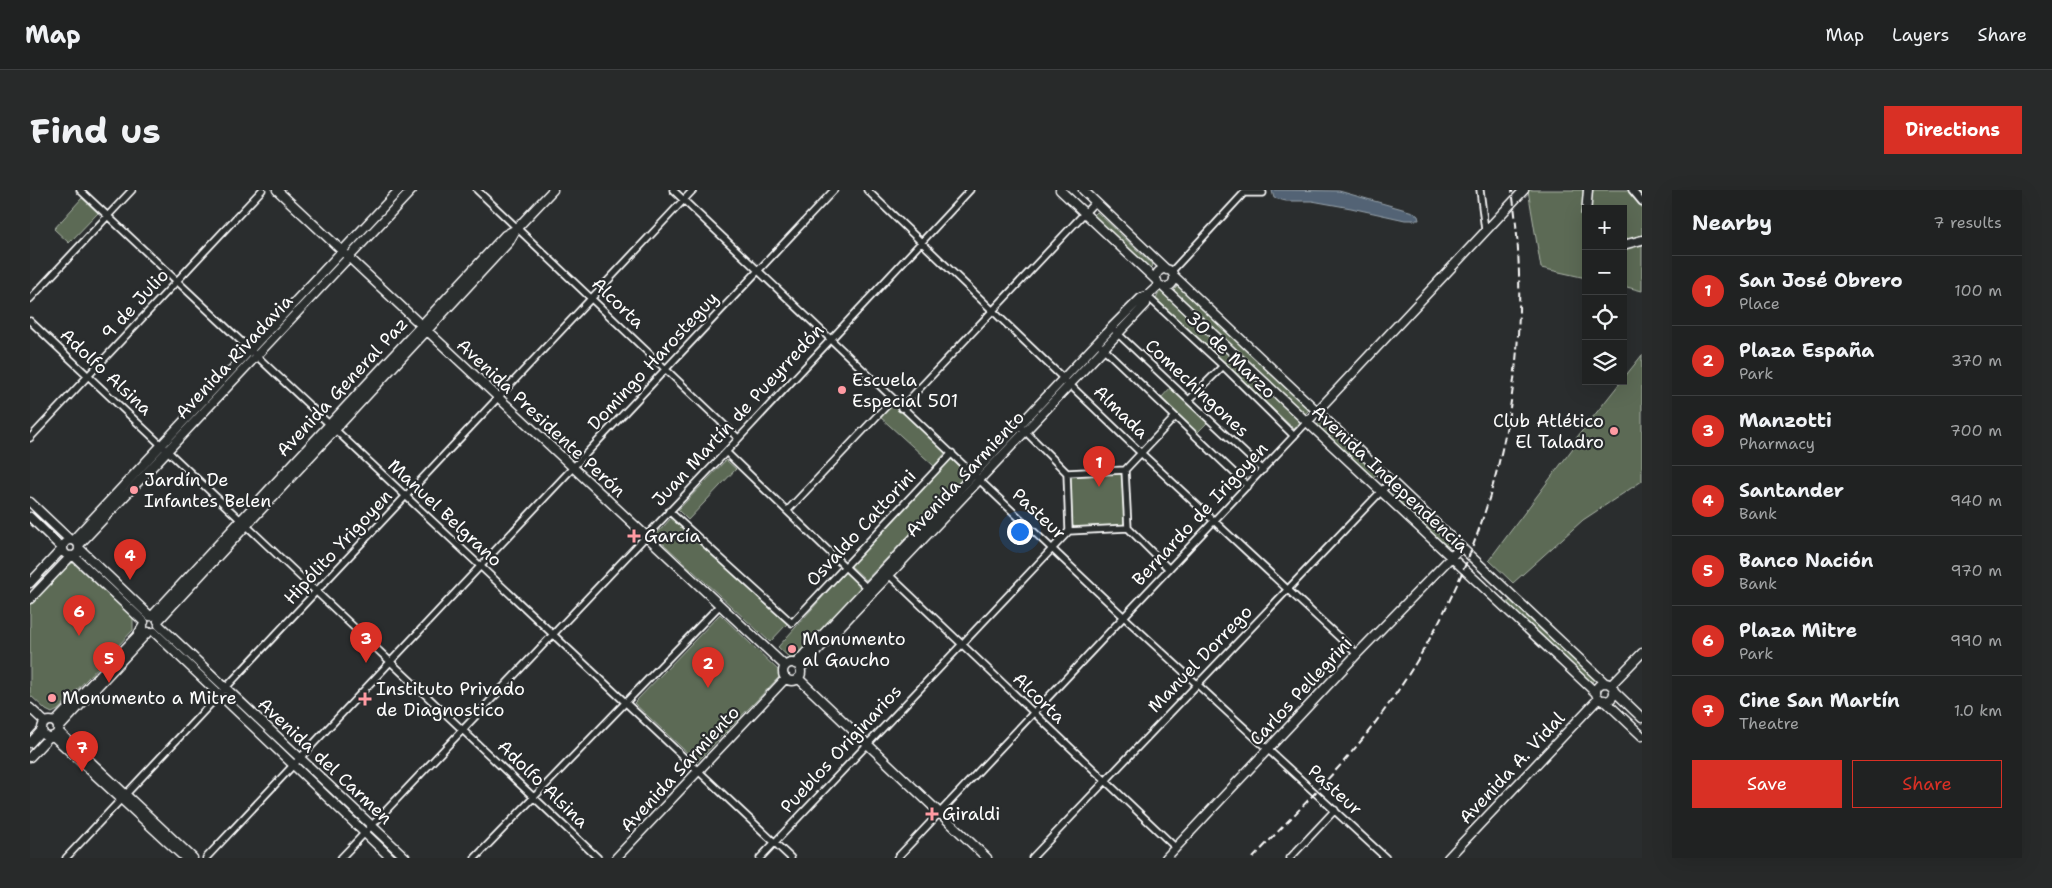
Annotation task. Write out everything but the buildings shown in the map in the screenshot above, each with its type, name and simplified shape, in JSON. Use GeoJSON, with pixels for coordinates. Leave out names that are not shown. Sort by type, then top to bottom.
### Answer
{"type":"FeatureCollection","features":[{"type":"Feature","properties":{"kind":"main road","name":"Avenida Presidente Perón"},"geometry":{"type":"LineString","coordinates":[[277,190],[644,536],[785,666]]}},
{"type":"Feature","properties":{"kind":"main road","name":"Avenida Rivadavia"},"geometry":{"type":"LineString","coordinates":[[75,543],[161,444],[399,190]]}},
{"type":"Feature","properties":{"kind":"main road","name":"Avenida Rivadavia"},"geometry":{"type":"LineString","coordinates":[[75,543],[168,450],[412,190]]}},
{"type":"Feature","properties":{"kind":"main road","name":"Avenida General Paz"},"geometry":{"type":"LineString","coordinates":[[243,522],[335,430],[504,235],[517,228],[553,190]]}},
{"type":"Feature","properties":{"kind":"main road","name":"Avenida Independencia"},"geometry":{"type":"LineString","coordinates":[[1060,190],[1642,736]]}},
{"type":"Feature","properties":{"kind":"main road","name":"Avenida Independencia"},"geometry":{"type":"LineString","coordinates":[[1082,190],[1642,718]]}},
{"type":"Feature","properties":{"kind":"main road","name":"Bernardo de Irigoyen"},"geometry":{"type":"LineString","coordinates":[[1307,422],[1524,190]]}},
{"type":"Feature","properties":{"kind":"main road"},"geometry":{"type":"LineString","coordinates":[[1587,205],[1588,190]]}},
{"type":"Feature","properties":{"kind":"main road"},"geometry":{"type":"LineString","coordinates":[[1627,244],[1642,240]]}},
{"type":"Feature","properties":{"kind":"main road"},"geometry":{"type":"LineString","coordinates":[[1171,272],[1170,285],[1160,284],[1158,273],[1171,272]]}},
{"type":"Feature","properties":{"kind":"main road","name":"Avenida Sarmiento"},"geometry":{"type":"LineString","coordinates":[[798,667],[866,587],[886,572],[978,477],[1114,330],[1146,304],[1147,296],[1160,284]]}},
{"type":"Feature","properties":{"kind":"main road","name":"Avenida General Paz"},"geometry":{"type":"LineString","coordinates":[[155,619],[328,424],[423,328]]}},
{"type":"Feature","properties":{"kind":"main road","name":"Avenida del Carmen"},"geometry":{"type":"LineString","coordinates":[[30,502],[406,858]]}},
{"type":"Feature","properties":{"kind":"main road"},"geometry":{"type":"LineString","coordinates":[[30,518],[62,549]]}},
{"type":"Feature","properties":{"kind":"main road"},"geometry":{"type":"LineString","coordinates":[[30,583],[62,549],[63,544],[75,543],[73,556],[30,599]]}},
{"type":"Feature","properties":{"kind":"main road","name":"Carlos Pellegrini"},"geometry":{"type":"LineString","coordinates":[[1166,858],[1357,654],[1461,547]]}},
{"type":"Feature","properties":{"kind":"main road","name":"Avenida del Carmen"},"geometry":{"type":"LineString","coordinates":[[62,549],[65,555],[73,556],[391,858]]}},
{"type":"Feature","properties":{"kind":"main road","name":"Avenida Sarmiento"},"geometry":{"type":"LineString","coordinates":[[798,667],[872,594],[886,572]]}},
{"type":"Feature","properties":{"kind":"main road"},"geometry":{"type":"LineString","coordinates":[[147,628],[155,619]]}},
{"type":"Feature","properties":{"kind":"main road"},"geometry":{"type":"LineString","coordinates":[[30,757],[141,632],[155,619]]}},
{"type":"Feature","properties":{"kind":"main road"},"geometry":{"type":"LineString","coordinates":[[1610,686],[1611,698],[1600,697],[1598,686],[1610,686],[1642,653]]}},
{"type":"Feature","properties":{"kind":"main road"},"geometry":{"type":"LineString","coordinates":[[798,678],[794,681],[786,678],[783,674],[785,666],[789,664],[798,667],[798,678],[987,858]]}},
{"type":"Feature","properties":{"kind":"main road","name":"Avenida Sarmiento"},"geometry":{"type":"LineString","coordinates":[[616,858],[786,678]]}},
{"type":"Feature","properties":{"kind":"main road","name":"Avenida A. Vidal"},"geometry":{"type":"LineString","coordinates":[[1448,858],[1600,697]]}},
{"type":"Feature","properties":{"kind":"main road"},"geometry":{"type":"LineString","coordinates":[[30,708],[43,726]]}},
{"type":"Feature","properties":{"kind":"main road"},"geometry":{"type":"LineString","coordinates":[[30,715],[43,726],[55,731],[185,858]]}},
{"type":"Feature","properties":{"kind":"main road"},"geometry":{"type":"LineString","coordinates":[[30,743],[43,726],[51,720],[55,731]]}},
{"type":"Feature","properties":{"kind":"main road"},"geometry":{"type":"LineString","coordinates":[[124,797],[193,858]]}},
{"type":"Feature","properties":{"kind":"street","name":"Manuel Belgrano"},"geometry":{"type":"LineString","coordinates":[[80,190],[791,858]]}},
{"type":"Feature","properties":{"kind":"street"},"geometry":{"type":"LineString","coordinates":[[30,299],[132,190]]}},
{"type":"Feature","properties":{"kind":"street","name":"9 de Julio"},"geometry":{"type":"LineString","coordinates":[[30,438],[262,190]]}},
{"type":"Feature","properties":{"kind":"street","name":"Alcorta"},"geometry":{"type":"LineString","coordinates":[[477,190],[738,438]]}},
{"type":"Feature","properties":{"kind":"street","name":"Pasteur"},"geometry":{"type":"LineString","coordinates":[[673,190],[830,338],[901,408],[978,477],[1124,617],[1386,858]]}},
{"type":"Feature","properties":{"kind":"street","name":"Hipólito Yrigoyen"},"geometry":{"type":"LineString","coordinates":[[66,858],[227,689],[405,496],[693,190]]}},
{"type":"Feature","properties":{"kind":"street","name":"Domingo Harosteguy"},"geometry":{"type":"LineString","coordinates":[[206,858],[834,190]]}},
{"type":"Feature","properties":{"kind":"street","name":"Almada"},"geometry":{"type":"LineString","coordinates":[[866,190],[1142,453],[1357,654]]}},
{"type":"Feature","properties":{"kind":"street","name":"Juan Martín de Pueyrredón"},"geometry":{"type":"LineString","coordinates":[[341,858],[644,536],[726,452],[830,338],[970,190]]}},
{"type":"Feature","properties":{"kind":"street"},"geometry":{"type":"LineString","coordinates":[[1480,190],[1485,230]]}},
{"type":"Feature","properties":{"kind":"street"},"geometry":{"type":"LineString","coordinates":[[1632,190],[1642,202]]}},
{"type":"Feature","properties":{"kind":"street"},"geometry":{"type":"LineString","coordinates":[[1171,272],[1244,193],[1263,193]]}},
{"type":"Feature","properties":{"kind":"street"},"geometry":{"type":"LineString","coordinates":[[901,408],[1095,202]]}},
{"type":"Feature","properties":{"kind":"street","name":"30 de Marzo"},"geometry":{"type":"LineString","coordinates":[[1147,296],[1223,366],[1294,436]]}},
{"type":"Feature","properties":{"kind":"street","name":"Adolfo Alsina"},"geometry":{"type":"LineString","coordinates":[[30,321],[463,728],[598,858]]}},
{"type":"Feature","properties":{"kind":"street","name":"Comechingones"},"geometry":{"type":"LineString","coordinates":[[1114,330],[1263,470]]}},
{"type":"Feature","properties":{"kind":"street"},"geometry":{"type":"LineString","coordinates":[[1100,346],[1248,486]]}},
{"type":"Feature","properties":{"kind":"street"},"geometry":{"type":"LineString","coordinates":[[1189,400],[1223,366]]}},
{"type":"Feature","properties":{"kind":"street"},"geometry":{"type":"LineString","coordinates":[[788,510],[893,399]]}},
{"type":"Feature","properties":{"kind":"street"},"geometry":{"type":"LineString","coordinates":[[1067,473],[1125,470],[1175,417]]}},
{"type":"Feature","properties":{"kind":"street","name":"Bernardo de Irigoyen"},"geometry":{"type":"LineString","coordinates":[[897,858],[1032,712],[1307,422]]}},
{"type":"Feature","properties":{"kind":"street"},"geometry":{"type":"LineString","coordinates":[[1023,428],[1067,473],[1069,530],[1128,528]]}},
{"type":"Feature","properties":{"kind":"street"},"geometry":{"type":"LineString","coordinates":[[726,452],[846,566],[872,594]]}},
{"type":"Feature","properties":{"kind":"street","name":"Osvaldo Cattorini"},"geometry":{"type":"LineString","coordinates":[[669,511],[792,623],[952,453]]}},
{"type":"Feature","properties":{"kind":"street"},"geometry":{"type":"LineString","coordinates":[[1125,470],[1128,528],[1169,568]]}},
{"type":"Feature","properties":{"kind":"street","name":"Manuel Dorrego"},"geometry":{"type":"LineString","coordinates":[[1032,858],[1196,683],[1390,481]]}},
{"type":"Feature","properties":{"kind":"street","name":"Pueblos Originarios"},"geometry":{"type":"LineString","coordinates":[[760,858],[1069,530]]}},
{"type":"Feature","properties":{"kind":"street","name":"Alcorta"},"geometry":{"type":"LineString","coordinates":[[886,572],[1175,848]]}},
{"type":"Feature","properties":{"kind":"street"},"geometry":{"type":"LineString","coordinates":[[475,858],[719,606]]}},
{"type":"Feature","properties":{"kind":"street"},"geometry":{"type":"LineString","coordinates":[[1290,858],[1334,810]]}},
{"type":"Feature","properties":{"kind":"green space"},"geometry":{"type":"Polygon","coordinates":[[[1528,190],[1642,190],[1642,291],[1627,287],[1627,205],[1582,205],[1582,277],[1541,268],[1528,190]]]}},
{"type":"Feature","properties":{"kind":"green space"},"geometry":{"type":"Polygon","coordinates":[[[82,198],[98,213],[69,243],[54,229],[82,198]]]}},
{"type":"Feature","properties":{"kind":"green space"},"geometry":{"type":"Polygon","coordinates":[[[1097,212],[1153,265],[1149,269],[1093,216],[1097,212]]]}},
{"type":"Feature","properties":{"kind":"green space"},"geometry":{"type":"Polygon","coordinates":[[[1178,286],[1309,410],[1305,414],[1174,290],[1178,286]]]}},
{"type":"Feature","properties":{"kind":"green space"},"geometry":{"type":"Polygon","coordinates":[[[1161,289],[1302,420],[1294,429],[1156,299],[1161,289]]]}},
{"type":"Feature","properties":{"kind":"green space","name":"Club Atlético El Taladro"},"geometry":{"type":"Polygon","coordinates":[[[1642,355],[1642,481],[1583,520],[1513,583],[1489,560],[1576,444],[1574,441],[1618,385],[1627,385],[1627,374],[1642,355]]]}},
{"type":"Feature","properties":{"kind":"green space"},"geometry":{"type":"Polygon","coordinates":[[[1171,387],[1208,422],[1197,433],[1161,398],[1171,387]]]}},
{"type":"Feature","properties":{"kind":"green space"},"geometry":{"type":"Polygon","coordinates":[[[893,403],[947,451],[934,466],[879,416],[893,403]]]}},
{"type":"Feature","properties":{"kind":"green space"},"geometry":{"type":"Polygon","coordinates":[[[1321,421],[1377,473],[1373,478],[1317,425],[1321,421]]]}},
{"type":"Feature","properties":{"kind":"green space"},"geometry":{"type":"Polygon","coordinates":[[[951,459],[967,474],[866,580],[850,565],[951,459]]]}},
{"type":"Feature","properties":{"kind":"green space"},"geometry":{"type":"Polygon","coordinates":[[[726,460],[736,469],[688,520],[678,510],[726,460]]]}},
{"type":"Feature","properties":{"kind":"green space"},"geometry":{"type":"Polygon","coordinates":[[[1120,473],[1123,477],[1124,524],[1121,526],[1074,527],[1071,523],[1070,479],[1072,475],[1120,473]]]}},
{"type":"Feature","properties":{"kind":"green space"},"geometry":{"type":"Polygon","coordinates":[[[1395,491],[1451,544],[1447,548],[1391,495],[1395,491]]]}},
{"type":"Feature","properties":{"kind":"green space"},"geometry":{"type":"Polygon","coordinates":[[[671,518],[787,624],[770,642],[655,536],[671,518]]]}},
{"type":"Feature","properties":{"kind":"green space"},"geometry":{"type":"Polygon","coordinates":[[[73,563],[133,617],[133,630],[58,710],[52,713],[30,695],[30,605],[67,566],[73,563]]]}},
{"type":"Feature","properties":{"kind":"green space"},"geometry":{"type":"Polygon","coordinates":[[[845,572],[862,588],[794,662],[778,647],[845,572]]]}},
{"type":"Feature","properties":{"kind":"green space"},"geometry":{"type":"Polygon","coordinates":[[[1511,599],[1595,679],[1591,683],[1507,604],[1511,599]]]}},
{"type":"Feature","properties":{"kind":"green space"},"geometry":{"type":"Polygon","coordinates":[[[720,614],[782,674],[697,762],[634,703],[720,614]]]}},
{"type":"Feature","properties":{"kind":"water"},"geometry":{"type":"Polygon","coordinates":[[[1272,191],[1339,191],[1413,212],[1418,216],[1419,220],[1405,220],[1312,201],[1286,201],[1274,198],[1272,191]]]}},
{"type":"Feature","properties":{"kind":"railway"},"geometry":{"type":"LineString","coordinates":[[1253,858],[1329,778],[1372,727],[1413,667],[1447,605],[1475,540],[1496,472],[1511,403],[1518,333],[1519,262],[1512,190]]}},
{"type":"Feature","properties":{"kind":"place","name":"Escuela Especial 501"},"geometry":{"type":"Point","coordinates":[842,390]}},
{"type":"Feature","properties":{"kind":"place","name":"Club Atlético El Taladro"},"geometry":{"type":"Point","coordinates":[1614,431]}},
{"type":"Feature","properties":{"kind":"place","name":"San José Obrero"},"geometry":{"type":"Point","coordinates":[1099,487]}},
{"type":"Feature","properties":{"kind":"place","name":"Jardín De Infantes Belen"},"geometry":{"type":"Point","coordinates":[134,490]}},
{"type":"Feature","properties":{"kind":"place","name":"García"},"geometry":{"type":"Point","coordinates":[634,536]}},
{"type":"Feature","properties":{"kind":"place","name":"Santander"},"geometry":{"type":"Point","coordinates":[130,580]}},
{"type":"Feature","properties":{"kind":"place","name":"Plaza Mitre"},"geometry":{"type":"Point","coordinates":[79,636]}},
{"type":"Feature","properties":{"kind":"place","name":"Monumento al Gaucho"},"geometry":{"type":"Point","coordinates":[792,649]}},
{"type":"Feature","properties":{"kind":"place","name":"Manzotti"},"geometry":{"type":"Point","coordinates":[366,663]}},
{"type":"Feature","properties":{"kind":"place","name":"Banco Nación"},"geometry":{"type":"Point","coordinates":[109,683]}},
{"type":"Feature","properties":{"kind":"place","name":"Plaza España"},"geometry":{"type":"Point","coordinates":[708,688]}},
{"type":"Feature","properties":{"kind":"place","name":"Monumento a Mitre"},"geometry":{"type":"Point","coordinates":[52,698]}},
{"type":"Feature","properties":{"kind":"place","name":"Instituto Privado de Diagnostico"},"geometry":{"type":"Point","coordinates":[365,699]}},
{"type":"Feature","properties":{"kind":"place","name":"Cine San Martín"},"geometry":{"type":"Point","coordinates":[82,772]}},
{"type":"Feature","properties":{"kind":"place","name":"Giraldi"},"geometry":{"type":"Point","coordinates":[932,814]}}]}
